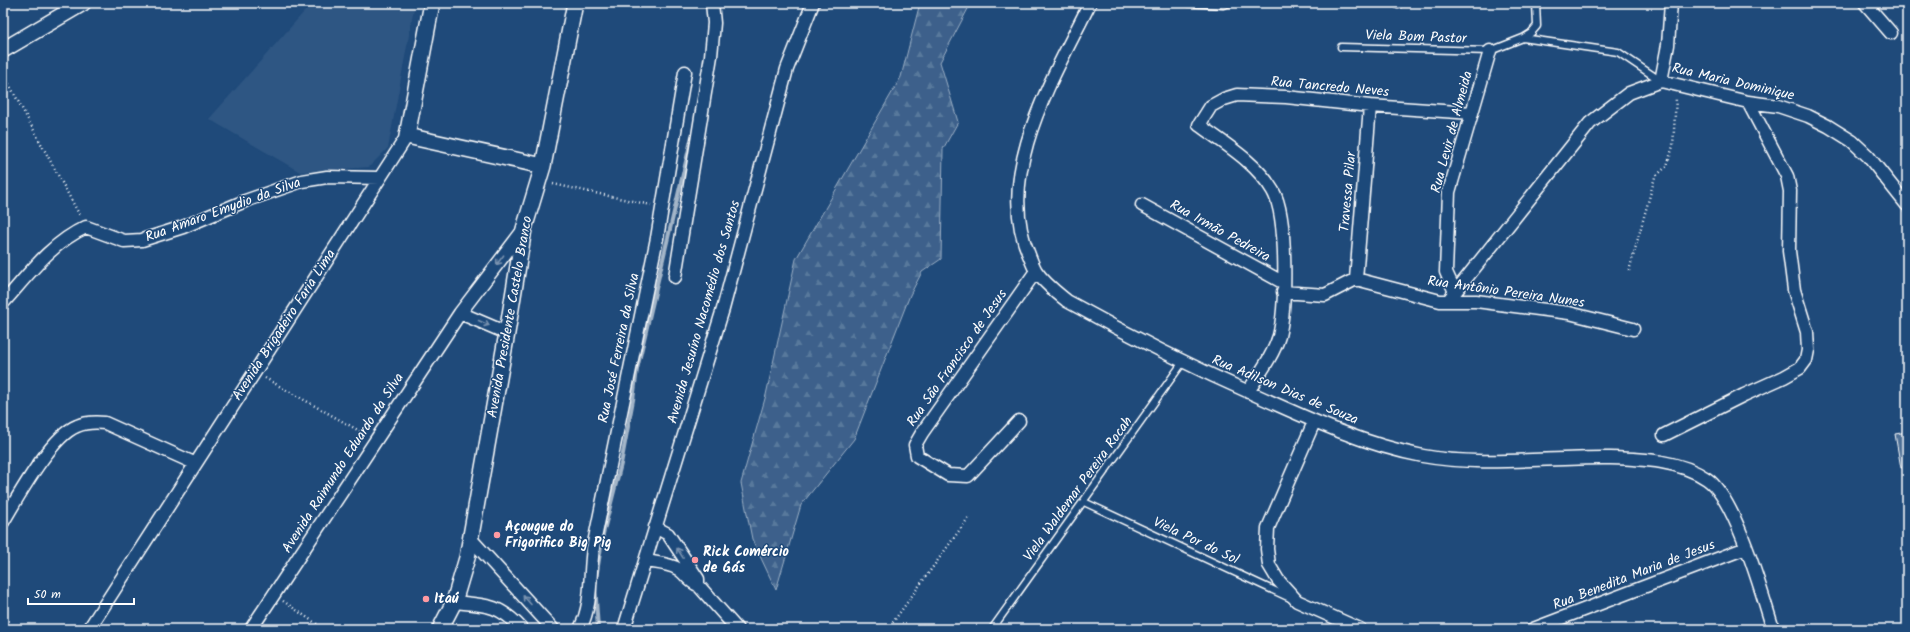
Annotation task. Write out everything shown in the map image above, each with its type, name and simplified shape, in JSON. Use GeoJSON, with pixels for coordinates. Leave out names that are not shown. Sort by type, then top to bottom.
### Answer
{"type":"FeatureCollection","features":[{"type":"Feature","properties":{"kind":"street"},"geometry":{"type":"LineString","coordinates":[[3,50],[83,3]]}},
{"type":"Feature","properties":{"kind":"street","name":"Avenida Brigadeiro Faria Lima"},"geometry":{"type":"LineString","coordinates":[[89,629],[194,464],[407,136],[432,3]]}},
{"type":"Feature","properties":{"kind":"street","name":"Avenida Presidente Castelo Branco"},"geometry":{"type":"LineString","coordinates":[[440,629],[454,602],[464,574],[524,229],[543,166],[575,3]]}},
{"type":"Feature","properties":{"kind":"street"},"geometry":{"type":"LineString","coordinates":[[675,277],[711,56],[714,23],[712,3]]}},
{"type":"Feature","properties":{"kind":"street","name":"Avenida Jesuíno Nacomédio dos Santos"},"geometry":{"type":"LineString","coordinates":[[624,629],[723,309],[788,69],[813,3]]}},
{"type":"Feature","properties":{"kind":"street"},"geometry":{"type":"LineString","coordinates":[[1036,271],[1021,233],[1019,216],[1019,186],[1024,152],[1036,114],[1090,3]]}},
{"type":"Feature","properties":{"kind":"street"},"geometry":{"type":"LineString","coordinates":[[1451,297],[1590,123],[1629,93],[1661,81],[1668,45],[1671,3]]}},
{"type":"Feature","properties":{"kind":"street"},"geometry":{"type":"LineString","coordinates":[[1865,3],[1891,33]]}},
{"type":"Feature","properties":{"kind":"street","name":"Rua Levir de Almeida"},"geometry":{"type":"LineString","coordinates":[[1451,297],[1446,272],[1450,192],[1490,51]]}},
{"type":"Feature","properties":{"kind":"street","name":"Rua José Ferreira da Silva"},"geometry":{"type":"LineString","coordinates":[[580,629],[589,607],[589,577],[593,548],[662,208],[685,72]]}},
{"type":"Feature","properties":{"kind":"street","name":"Rua Maria Dominique"},"geometry":{"type":"LineString","coordinates":[[1661,81],[1748,102],[1778,106],[1808,116],[1828,126],[1852,141],[1868,156],[1907,205]]}},
{"type":"Feature","properties":{"kind":"street","name":"Rua Tancredo Neves"},"geometry":{"type":"LineString","coordinates":[[1284,288],[1282,233],[1278,201],[1265,179],[1250,164],[1199,125],[1211,106],[1224,99],[1237,95],[1286,97],[1370,106],[1472,113]]}},
{"type":"Feature","properties":{"kind":"street"},"geometry":{"type":"LineString","coordinates":[[1664,436],[1744,395],[1784,377],[1800,368],[1806,360],[1808,350],[1806,332],[1794,290],[1789,251],[1790,191],[1787,176],[1770,140],[1748,102]]}},
{"type":"Feature","properties":{"kind":"street","name":"Travessa Pilar"},"geometry":{"type":"LineString","coordinates":[[1356,279],[1370,106]]}},
{"type":"Feature","properties":{"kind":"street"},"geometry":{"type":"LineString","coordinates":[[407,136],[543,166]]}},
{"type":"Feature","properties":{"kind":"street","name":"Rua Amaro Emydio da Silva"},"geometry":{"type":"LineString","coordinates":[[86,227],[124,241],[142,240],[302,181],[327,177],[380,178]]}},
{"type":"Feature","properties":{"kind":"street","name":"Rua Irmão Pedreira"},"geometry":{"type":"LineString","coordinates":[[1142,205],[1284,288]]}},
{"type":"Feature","properties":{"kind":"street"},"geometry":{"type":"LineString","coordinates":[[3,303],[60,242],[86,227]]}},
{"type":"Feature","properties":{"kind":"street","name":"Avenida Raimundo Eduardo da Silva"},"geometry":{"type":"LineString","coordinates":[[251,629],[460,313],[524,229]]}},
{"type":"Feature","properties":{"kind":"street","name":"Rua Adilson Dias de Souza"},"geometry":{"type":"LineString","coordinates":[[1036,271],[1067,301],[1183,362],[1314,422],[1392,449],[1426,457],[1463,461],[1639,458],[1664,462],[1690,469],[1710,481],[1721,494],[1731,510],[1746,548],[1773,629]]}},
{"type":"Feature","properties":{"kind":"street","name":"Rua São Francisco de Jesus"},"geometry":{"type":"LineString","coordinates":[[1019,421],[968,476],[948,475],[918,456],[915,445],[922,433],[1036,271]]}},
{"type":"Feature","properties":{"kind":"street"},"geometry":{"type":"LineString","coordinates":[[1248,392],[1270,357],[1278,337],[1283,316],[1284,288],[1325,295],[1356,279]]}},
{"type":"Feature","properties":{"kind":"street","name":"Rua Antônio Pereira Nunes"},"geometry":{"type":"LineString","coordinates":[[1356,279],[1440,301],[1451,297],[1476,302],[1569,313],[1632,329]]}},
{"type":"Feature","properties":{"kind":"street"},"geometry":{"type":"LineString","coordinates":[[460,313],[507,333]]}},
{"type":"Feature","properties":{"kind":"street"},"geometry":{"type":"LineString","coordinates":[[3,522],[53,445],[65,433],[76,426],[90,422],[105,422],[194,464]]}},
{"type":"Feature","properties":{"kind":"street"},"geometry":{"type":"LineString","coordinates":[[1314,422],[1268,528],[1267,549],[1269,565],[1278,580],[1297,601],[1360,629]]}},
{"type":"Feature","properties":{"kind":"street"},"geometry":{"type":"LineString","coordinates":[[655,527],[668,534],[698,579],[698,585]]}},
{"type":"Feature","properties":{"kind":"street"},"geometry":{"type":"LineString","coordinates":[[470,538],[553,629]]}},
{"type":"Feature","properties":{"kind":"street","name":"Rua Benedita Maria de Jesus"},"geometry":{"type":"LineString","coordinates":[[1534,629],[1746,548]]}},
{"type":"Feature","properties":{"kind":"street"},"geometry":{"type":"LineString","coordinates":[[646,561],[672,566],[678,570],[692,583],[698,585],[737,629]]}},
{"type":"Feature","properties":{"kind":"street"},"geometry":{"type":"LineString","coordinates":[[454,602],[498,609],[510,616],[522,629]]}},
{"type":"Feature","properties":{"kind":"lane"},"geometry":{"type":"LineString","coordinates":[[1188,3],[1223,5],[1230,3]]}},
{"type":"Feature","properties":{"kind":"lane"},"geometry":{"type":"LineString","coordinates":[[1490,51],[1523,38],[1531,33],[1537,26],[1536,3]]}},
{"type":"Feature","properties":{"kind":"lane"},"geometry":{"type":"LineString","coordinates":[[1523,38],[1618,52],[1661,81]]}},
{"type":"Feature","properties":{"kind":"lane","name":"Viela Bom Pastor"},"geometry":{"type":"LineString","coordinates":[[1341,47],[1490,51]]}},
{"type":"Feature","properties":{"kind":"lane","name":"Viela Waldemar Pereira Rocah"},"geometry":{"type":"LineString","coordinates":[[992,629],[1183,362]]}},
{"type":"Feature","properties":{"kind":"lane","name":"Viela Por do Sol"},"geometry":{"type":"LineString","coordinates":[[1084,502],[1297,601]]}},
{"type":"Feature","properties":{"kind":"path"},"geometry":{"type":"LineString","coordinates":[[3,72],[86,227]]}},
{"type":"Feature","properties":{"kind":"path"},"geometry":{"type":"LineString","coordinates":[[1629,271],[1655,177],[1667,166],[1673,146],[1676,85]]}},
{"type":"Feature","properties":{"kind":"path"},"geometry":{"type":"LineString","coordinates":[[538,181],[662,208]]}},
{"type":"Feature","properties":{"kind":"path"},"geometry":{"type":"LineString","coordinates":[[254,372],[376,440]]}},
{"type":"Feature","properties":{"kind":"path"},"geometry":{"type":"LineString","coordinates":[[888,629],[969,516]]}},
{"type":"Feature","properties":{"kind":"path"},"geometry":{"type":"LineString","coordinates":[[274,595],[324,629]]}},
{"type":"Feature","properties":{"kind":"shaded area"},"geometry":{"type":"Polygon","coordinates":[[[312,3],[415,3],[388,148],[369,167],[300,172],[209,119],[312,3]]]}},
{"type":"Feature","properties":{"kind":"green space"},"geometry":{"type":"Polygon","coordinates":[[[920,3],[971,3],[940,62],[958,122],[943,149],[941,259],[922,272],[910,295],[854,439],[801,505],[776,590],[752,539],[741,483],[766,395],[796,259],[901,77],[920,3]]]}},
{"type":"Feature","properties":{"kind":"building"},"geometry":{"type":"Polygon","coordinates":[[[1907,432],[1907,467],[1901,468],[1895,434],[1907,432]]]}},
{"type":"Feature","properties":{"kind":"waterway"},"geometry":{"type":"LineString","coordinates":[[598,629],[595,585],[603,534],[621,464],[633,400],[637,369],[692,136]]}},
{"type":"Feature","properties":{"kind":"place","name":"Açougue do Frigorifico Big Pig"},"geometry":{"type":"Point","coordinates":[497,535]}},
{"type":"Feature","properties":{"kind":"place","name":"Rick Comércio de Gás"},"geometry":{"type":"Point","coordinates":[695,560]}},
{"type":"Feature","properties":{"kind":"place","name":"Itaú"},"geometry":{"type":"Point","coordinates":[426,599]}}]}
